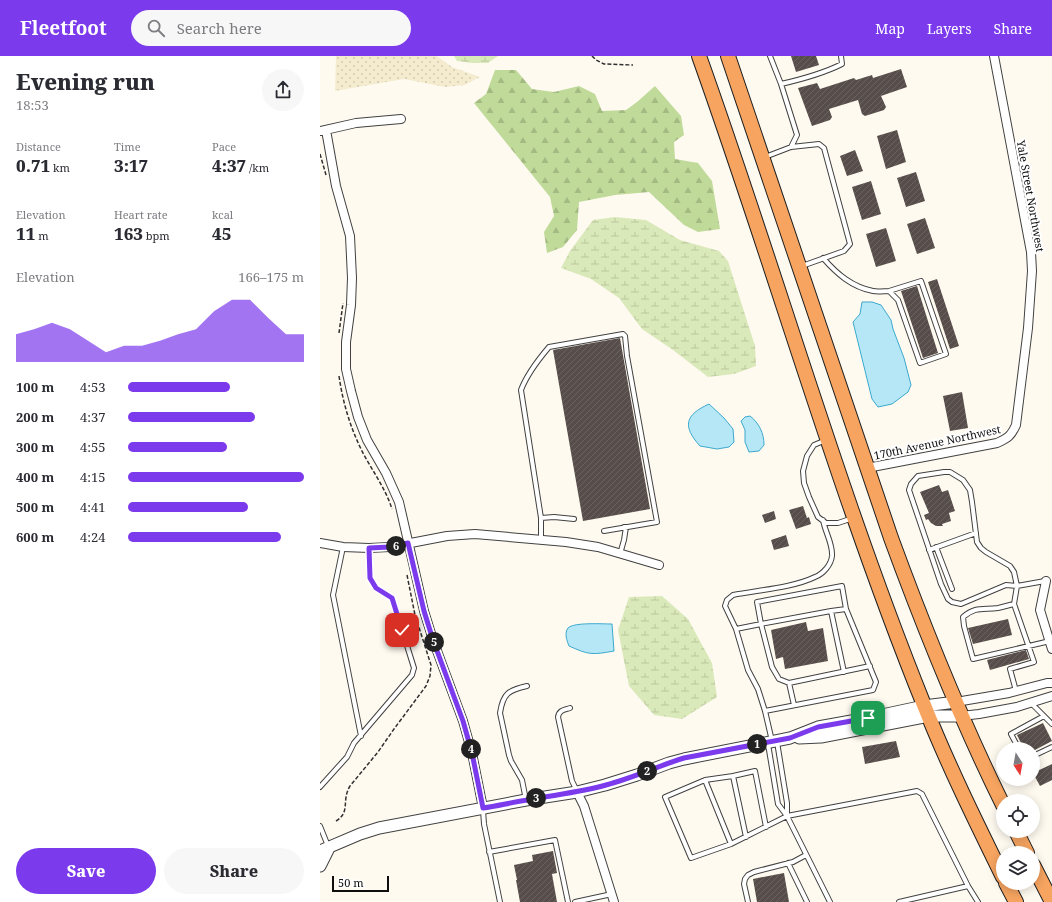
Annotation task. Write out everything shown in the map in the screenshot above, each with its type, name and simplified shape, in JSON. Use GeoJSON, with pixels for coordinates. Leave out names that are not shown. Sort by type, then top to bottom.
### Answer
{"type":"FeatureCollection","features":[{"type":"Feature","properties":{"kind":"highway"},"geometry":{"type":"LineString","coordinates":[[699,56],[854,518],[882,595],[926,711],[969,807],[996,863]]}},
{"type":"Feature","properties":{"kind":"highway"},"geometry":{"type":"LineString","coordinates":[[728,56],[867,468],[909,586],[961,716],[998,794]]}},
{"type":"Feature","properties":{"kind":"highway"},"geometry":{"type":"LineString","coordinates":[[1040,879],[1052,902]]}},
{"type":"Feature","properties":{"kind":"highway"},"geometry":{"type":"LineString","coordinates":[[1010,890],[1016,902]]}},
{"type":"Feature","properties":{"kind":"street","name":"Yale Street Northwest"},"geometry":{"type":"LineString","coordinates":[[994,56],[1031,252],[1032,271],[1028,328],[1016,425],[1010,436]]}},
{"type":"Feature","properties":{"kind":"street"},"geometry":{"type":"LineString","coordinates":[[401,119],[356,122],[323,130],[336,186],[350,236],[352,278],[351,305],[346,342],[346,369],[358,417],[367,440],[386,473],[399,502],[424,611],[433,640],[463,721],[472,753],[483,808]]}},
{"type":"Feature","properties":{"kind":"street","name":"170th Avenue Northwest"},"geometry":{"type":"LineString","coordinates":[[867,468],[997,443],[1007,439],[1010,436]]}},
{"type":"Feature","properties":{"kind":"street"},"geometry":{"type":"LineString","coordinates":[[320,543],[343,547],[390,547],[447,536],[475,534],[541,539],[598,547],[659,565]]}},
{"type":"Feature","properties":{"kind":"street"},"geometry":{"type":"LineString","coordinates":[[1046,581],[1040,610],[1052,649]]}},
{"type":"Feature","properties":{"kind":"street"},"geometry":{"type":"LineString","coordinates":[[320,866],[324,849],[378,828],[526,800],[577,792],[622,780],[684,758],[790,738],[818,727],[868,718],[926,711],[956,702],[1052,683]]}},
{"type":"Feature","properties":{"kind":"street"},"geometry":{"type":"LineString","coordinates":[[926,711],[961,716],[979,714],[1010,709],[1052,696]]}},
{"type":"Feature","properties":{"kind":"street"},"geometry":{"type":"LineString","coordinates":[[577,792],[584,806],[613,898]]}},
{"type":"Feature","properties":{"kind":"lane"},"geometry":{"type":"LineString","coordinates":[[770,56],[781,84],[797,135],[791,147]]}},
{"type":"Feature","properties":{"kind":"lane"},"geometry":{"type":"LineString","coordinates":[[781,84],[809,78],[828,71],[842,64],[840,56]]}},
{"type":"Feature","properties":{"kind":"lane"},"geometry":{"type":"LineString","coordinates":[[763,158],[791,147],[819,144],[824,148],[850,244],[844,251],[800,266]]}},
{"type":"Feature","properties":{"kind":"lane"},"geometry":{"type":"LineString","coordinates":[[823,258],[845,280],[861,288],[875,291],[889,291],[921,281],[946,354],[920,363],[898,300],[889,291]]}},
{"type":"Feature","properties":{"kind":"lane"},"geometry":{"type":"LineString","coordinates":[[541,539],[541,518],[521,390],[524,382],[533,366],[549,347],[623,334],[625,336],[627,356],[657,522],[604,531]]}},
{"type":"Feature","properties":{"kind":"lane"},"geometry":{"type":"LineString","coordinates":[[828,439],[814,445],[807,456],[803,471],[804,483],[818,517],[826,523],[838,523],[854,518]]}},
{"type":"Feature","properties":{"kind":"lane"},"geometry":{"type":"LineString","coordinates":[[1016,691],[1010,669],[1034,662],[1014,604],[1017,586],[1014,572],[1010,566],[981,548],[977,542],[970,490],[963,480],[950,472],[944,472],[918,476],[911,484],[909,490],[929,550],[943,588],[948,599],[952,602],[961,604],[1006,585],[1017,586],[1046,581]]}},
{"type":"Feature","properties":{"kind":"lane"},"geometry":{"type":"LineString","coordinates":[[541,518],[554,517],[574,519]]}},
{"type":"Feature","properties":{"kind":"lane"},"geometry":{"type":"LineString","coordinates":[[787,816],[788,803],[765,711],[758,689],[748,670],[736,629],[725,606],[727,600],[733,595],[798,583],[816,577],[825,570],[830,562],[832,550],[822,520]]}},
{"type":"Feature","properties":{"kind":"lane"},"geometry":{"type":"LineString","coordinates":[[620,554],[626,527]]}},
{"type":"Feature","properties":{"kind":"lane"},"geometry":{"type":"LineString","coordinates":[[929,550],[976,533]]}},
{"type":"Feature","properties":{"kind":"lane"},"geometry":{"type":"LineString","coordinates":[[343,547],[333,595],[361,736]]}},
{"type":"Feature","properties":{"kind":"lane"},"geometry":{"type":"LineString","coordinates":[[936,547],[952,589]]}},
{"type":"Feature","properties":{"kind":"lane"},"geometry":{"type":"LineString","coordinates":[[320,787],[347,757],[354,743],[412,675],[414,668],[392,598],[376,588],[370,578],[369,548]]}},
{"type":"Feature","properties":{"kind":"lane"},"geometry":{"type":"LineString","coordinates":[[765,711],[872,690],[876,682],[870,666],[846,609],[842,586],[757,602],[772,667],[779,679],[789,682],[870,666]]}},
{"type":"Feature","properties":{"kind":"lane"},"geometry":{"type":"LineString","coordinates":[[1014,604],[997,608],[981,609],[968,613],[963,617],[973,659],[1050,641]]}},
{"type":"Feature","properties":{"kind":"lane"},"geometry":{"type":"LineString","coordinates":[[736,629],[846,609]]}},
{"type":"Feature","properties":{"kind":"lane"},"geometry":{"type":"LineString","coordinates":[[831,611],[844,672]]}},
{"type":"Feature","properties":{"kind":"lane"},"geometry":{"type":"LineString","coordinates":[[789,682],[794,705]]}},
{"type":"Feature","properties":{"kind":"lane"},"geometry":{"type":"LineString","coordinates":[[526,800],[522,780],[509,755],[500,713],[507,693],[527,686]]}},
{"type":"Feature","properties":{"kind":"lane"},"geometry":{"type":"LineString","coordinates":[[1031,703],[1052,724]]}},
{"type":"Feature","properties":{"kind":"lane"},"geometry":{"type":"LineString","coordinates":[[570,708],[558,713],[558,717],[572,781],[577,792]]}},
{"type":"Feature","properties":{"kind":"lane"},"geometry":{"type":"LineString","coordinates":[[1015,742],[1011,734],[1044,716]]}},
{"type":"Feature","properties":{"kind":"lane"},"geometry":{"type":"LineString","coordinates":[[772,741],[778,804],[787,816],[830,902]]}},
{"type":"Feature","properties":{"kind":"lane"},"geometry":{"type":"LineString","coordinates":[[1040,753],[1052,748]]}},
{"type":"Feature","properties":{"kind":"lane"},"geometry":{"type":"LineString","coordinates":[[766,827],[755,771],[705,780],[665,797],[691,858],[731,844],[746,837],[766,827],[787,816],[917,791],[922,794],[968,886],[978,902]]}},
{"type":"Feature","properties":{"kind":"lane"},"geometry":{"type":"LineString","coordinates":[[733,776],[746,837]]}},
{"type":"Feature","properties":{"kind":"lane"},"geometry":{"type":"LineString","coordinates":[[705,780],[731,844]]}},
{"type":"Feature","properties":{"kind":"lane"},"geometry":{"type":"LineString","coordinates":[[483,808],[489,852],[500,902]]}},
{"type":"Feature","properties":{"kind":"lane"},"geometry":{"type":"LineString","coordinates":[[320,826],[324,849]]}},
{"type":"Feature","properties":{"kind":"lane"},"geometry":{"type":"LineString","coordinates":[[489,852],[555,840],[568,902]]}},
{"type":"Feature","properties":{"kind":"lane"},"geometry":{"type":"LineString","coordinates":[[748,902],[744,884],[748,875],[754,872],[788,864],[806,855]]}},
{"type":"Feature","properties":{"kind":"lane"},"geometry":{"type":"LineString","coordinates":[[788,864],[807,902]]}},
{"type":"Feature","properties":{"kind":"lane"},"geometry":{"type":"LineString","coordinates":[[899,902],[968,886]]}},
{"type":"Feature","properties":{"kind":"lane"},"geometry":{"type":"LineString","coordinates":[[575,902],[613,898]]}},
{"type":"Feature","properties":{"kind":"path"},"geometry":{"type":"LineString","coordinates":[[592,56],[604,64],[633,65]]}},
{"type":"Feature","properties":{"kind":"shaded area"},"geometry":{"type":"Polygon","coordinates":[[[336,56],[437,56],[452,67],[480,77],[465,85],[445,87],[404,79],[335,91],[336,56]]]}},
{"type":"Feature","properties":{"kind":"green space"},"geometry":{"type":"Polygon","coordinates":[[[454,56],[498,56],[488,63],[472,63],[457,61],[454,56]]]}},
{"type":"Feature","properties":{"kind":"green space"},"geometry":{"type":"Polygon","coordinates":[[[495,70],[516,70],[532,89],[554,92],[579,86],[595,94],[602,111],[626,110],[655,86],[681,116],[684,135],[674,142],[675,159],[698,163],[712,181],[720,229],[698,232],[684,225],[649,192],[615,195],[579,202],[577,230],[563,247],[547,253],[544,232],[554,216],[550,197],[474,103],[486,94],[495,70]]]}},
{"type":"Feature","properties":{"kind":"green space"},"geometry":{"type":"Polygon","coordinates":[[[615,217],[646,220],[680,240],[719,251],[728,261],[755,346],[756,366],[734,374],[708,377],[673,350],[642,329],[619,298],[591,279],[561,268],[570,251],[593,220],[615,217]]]}},
{"type":"Feature","properties":{"kind":"green space"},"geometry":{"type":"Polygon","coordinates":[[[662,596],[688,619],[712,663],[717,697],[682,719],[654,715],[629,686],[618,630],[629,597],[662,596]]]}},
{"type":"Feature","properties":{"kind":"water"},"geometry":{"type":"Polygon","coordinates":[[[862,302],[872,302],[881,305],[891,320],[904,358],[911,385],[908,392],[892,404],[878,407],[872,399],[853,322],[860,314],[862,302]]]}},
{"type":"Feature","properties":{"kind":"water"},"geometry":{"type":"Polygon","coordinates":[[[709,404],[733,429],[734,442],[729,447],[717,449],[700,446],[690,433],[689,422],[691,417],[695,412],[709,404]]]}},
{"type":"Feature","properties":{"kind":"water"},"geometry":{"type":"Polygon","coordinates":[[[750,416],[762,432],[764,445],[759,451],[749,452],[745,442],[745,430],[741,421],[745,417],[750,416]]]}},
{"type":"Feature","properties":{"kind":"water"},"geometry":{"type":"Polygon","coordinates":[[[612,624],[614,651],[591,653],[569,646],[566,632],[571,626],[612,624]]]}},
{"type":"Feature","properties":{"kind":"building"},"geometry":{"type":"Polygon","coordinates":[[[791,56],[816,56],[819,65],[796,72],[791,56]]]}},
{"type":"Feature","properties":{"kind":"building"},"geometry":{"type":"Polygon","coordinates":[[[901,69],[907,87],[881,96],[886,107],[884,110],[865,116],[862,114],[858,100],[829,109],[832,117],[830,120],[812,126],[798,88],[817,83],[820,89],[854,78],[856,80],[872,75],[873,78],[901,69]]]}},
{"type":"Feature","properties":{"kind":"building"},"geometry":{"type":"Polygon","coordinates":[[[897,130],[906,162],[886,169],[877,136],[897,130]]]}},
{"type":"Feature","properties":{"kind":"building"},"geometry":{"type":"Polygon","coordinates":[[[855,150],[863,171],[847,176],[840,156],[855,150]]]}},
{"type":"Feature","properties":{"kind":"building"},"geometry":{"type":"Polygon","coordinates":[[[916,172],[925,201],[906,207],[897,178],[916,172]]]}},
{"type":"Feature","properties":{"kind":"building"},"geometry":{"type":"Polygon","coordinates":[[[871,181],[881,214],[862,220],[852,187],[871,181]]]}},
{"type":"Feature","properties":{"kind":"building"},"geometry":{"type":"Polygon","coordinates":[[[925,218],[935,248],[917,254],[907,224],[925,218]]]}},
{"type":"Feature","properties":{"kind":"building"},"geometry":{"type":"Polygon","coordinates":[[[886,228],[896,261],[876,267],[866,234],[886,228]]]}},
{"type":"Feature","properties":{"kind":"building"},"geometry":{"type":"Polygon","coordinates":[[[937,279],[959,346],[950,349],[928,282],[937,279]]]}},
{"type":"Feature","properties":{"kind":"building"},"geometry":{"type":"Polygon","coordinates":[[[917,286],[938,353],[923,358],[901,291],[917,286]]]}},
{"type":"Feature","properties":{"kind":"building"},"geometry":{"type":"Polygon","coordinates":[[[620,338],[650,509],[583,521],[553,350],[620,338]]]}},
{"type":"Feature","properties":{"kind":"building"},"geometry":{"type":"Polygon","coordinates":[[[962,392],[968,428],[950,431],[943,396],[962,392]]]}},
{"type":"Feature","properties":{"kind":"building"},"geometry":{"type":"Polygon","coordinates":[[[939,485],[942,492],[948,490],[955,511],[949,513],[951,521],[942,524],[943,526],[936,526],[928,519],[926,520],[924,515],[929,513],[920,492],[939,485]]]}},
{"type":"Feature","properties":{"kind":"building"},"geometry":{"type":"Polygon","coordinates":[[[803,506],[807,518],[809,517],[811,524],[796,529],[789,510],[803,506]]]}},
{"type":"Feature","properties":{"kind":"building"},"geometry":{"type":"Polygon","coordinates":[[[774,511],[776,519],[765,523],[762,515],[774,511]]]}},
{"type":"Feature","properties":{"kind":"building"},"geometry":{"type":"Polygon","coordinates":[[[786,535],[789,546],[774,550],[771,540],[786,535]]]}},
{"type":"Feature","properties":{"kind":"building"},"geometry":{"type":"Polygon","coordinates":[[[1008,619],[1012,635],[973,644],[968,628],[1008,619]]]}},
{"type":"Feature","properties":{"kind":"building"},"geometry":{"type":"Polygon","coordinates":[[[806,622],[808,631],[823,628],[828,661],[785,669],[783,657],[776,659],[771,630],[806,622]]]}},
{"type":"Feature","properties":{"kind":"building"},"geometry":{"type":"Polygon","coordinates":[[[1026,650],[1029,659],[990,670],[987,660],[1026,650]]]}},
{"type":"Feature","properties":{"kind":"building"},"geometry":{"type":"Polygon","coordinates":[[[1043,723],[1052,741],[1040,747],[1040,742],[1020,742],[1017,735],[1043,723]]]}},
{"type":"Feature","properties":{"kind":"building"},"geometry":{"type":"Polygon","coordinates":[[[896,741],[900,757],[865,764],[862,747],[896,741]]]}},
{"type":"Feature","properties":{"kind":"building"},"geometry":{"type":"Polygon","coordinates":[[[1052,764],[1052,780],[1040,786],[1040,770],[1052,764]]]}},
{"type":"Feature","properties":{"kind":"building"},"geometry":{"type":"Polygon","coordinates":[[[553,851],[557,873],[552,874],[557,902],[520,902],[514,865],[533,861],[532,855],[553,851]]]}},
{"type":"Feature","properties":{"kind":"building"},"geometry":{"type":"Polygon","coordinates":[[[784,873],[789,902],[757,902],[753,879],[784,873]]]}},
{"type":"Feature","properties":{"kind":"route"},"geometry":{"type":"LineString","coordinates":[[402,630],[392,598],[376,588],[370,578],[369,548],[390,547],[408,543],[424,611],[433,640],[463,721],[472,753],[483,808],[577,792],[622,780],[684,758],[790,738],[818,727],[868,718]]}}]}
